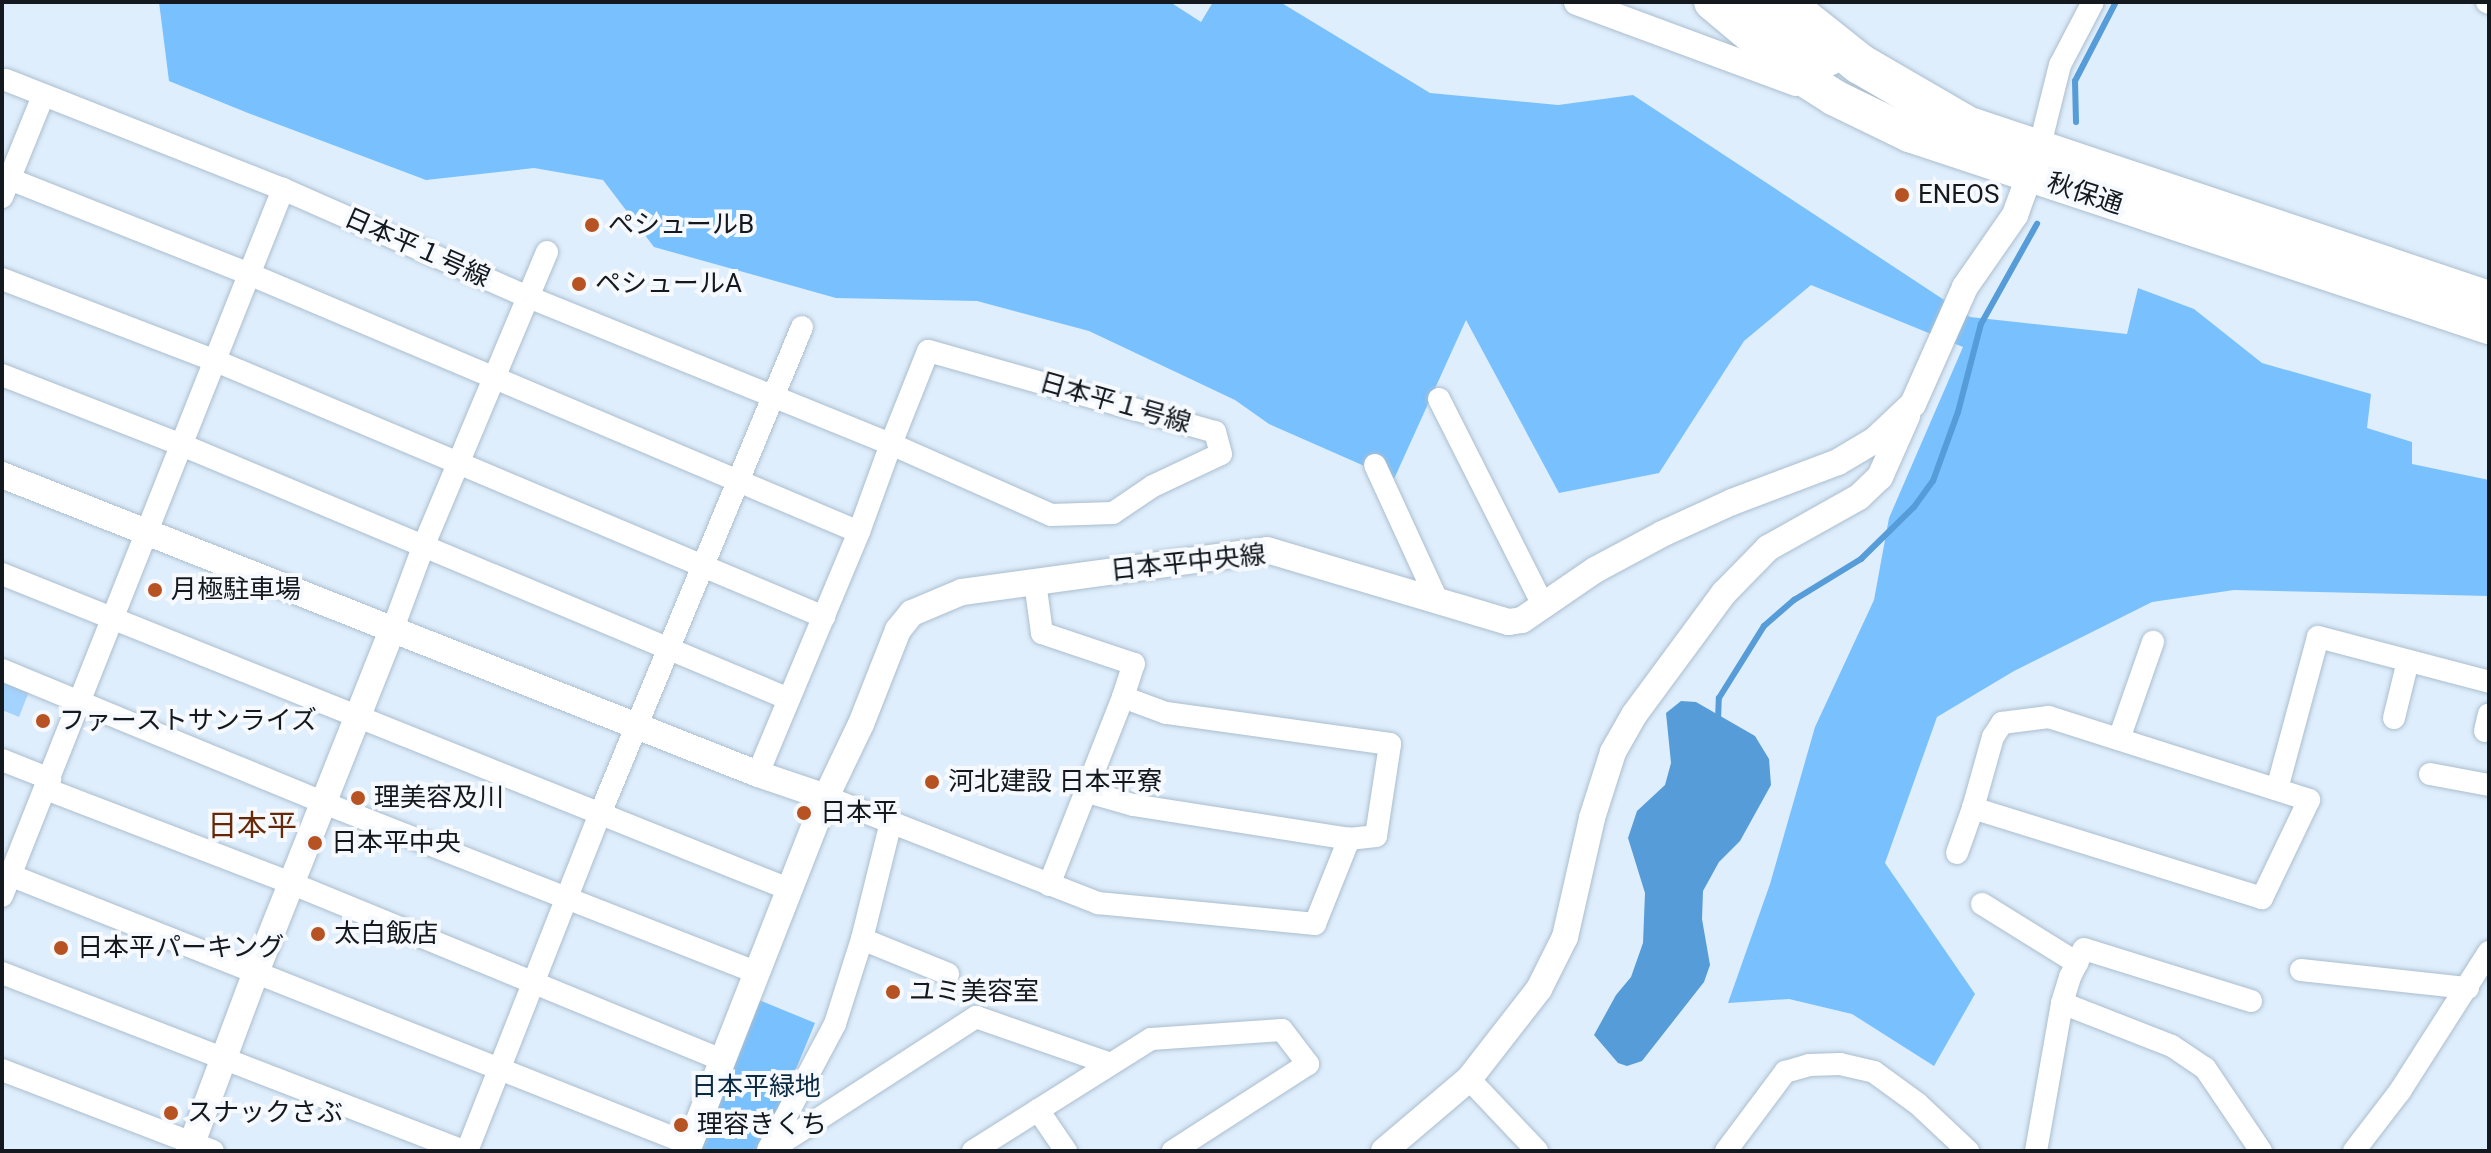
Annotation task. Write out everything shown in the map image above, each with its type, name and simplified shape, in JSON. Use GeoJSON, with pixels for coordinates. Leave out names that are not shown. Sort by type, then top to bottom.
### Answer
{"type":"FeatureCollection","features":[{"type":"Feature","properties":{"kind":"highway","name":"秋保通"},"geometry":{"type":"LineString","coordinates":[[1712,2],[1799,75],[1876,119],[1946,149],[2034,163],[2489,299]]}},
{"type":"Feature","properties":{"kind":"highway","name":"秋保通"},"geometry":{"type":"LineString","coordinates":[[1752,2],[1787,31],[1853,74],[1888,93],[1965,125],[2034,163],[2489,326]]}},
{"type":"Feature","properties":{"kind":"highway"},"geometry":{"type":"LineString","coordinates":[[1782,2],[1860,64],[1965,125]]}},
{"type":"Feature","properties":{"kind":"street"},"geometry":{"type":"LineString","coordinates":[[1577,2],[1757,66],[1876,119]]}},
{"type":"Feature","properties":{"kind":"street"},"geometry":{"type":"LineString","coordinates":[[2034,163],[2060,65],[2093,2]]}},
{"type":"Feature","properties":{"kind":"street","name":"日本平１号線"},"geometry":{"type":"LineString","coordinates":[[6,80],[283,189],[526,296],[891,444],[1051,515],[1113,513],[1153,486],[1221,454],[1215,432],[928,351],[891,444],[859,532],[758,774]]}},
{"type":"Feature","properties":{"kind":"street"},"geometry":{"type":"LineString","coordinates":[[43,96],[4,184],[249,274],[859,532]]}},
{"type":"Feature","properties":{"kind":"street","name":"日本平中央線"},"geometry":{"type":"LineString","coordinates":[[688,1148],[826,797],[861,724],[898,630],[912,613],[962,592],[1267,550],[1509,622],[1522,620],[1595,570],[1662,534],[1838,462],[1875,440],[1913,404],[1965,287],[2015,215],[2034,163]]}},
{"type":"Feature","properties":{"kind":"street"},"geometry":{"type":"LineString","coordinates":[[283,189],[48,784],[5,881],[256,972],[688,1148]]}},
{"type":"Feature","properties":{"kind":"street"},"geometry":{"type":"LineString","coordinates":[[2,1070],[198,1148],[225,1058],[256,972],[359,717],[423,547],[547,252]]}},
{"type":"Feature","properties":{"kind":"street"},"geometry":{"type":"LineString","coordinates":[[2,279],[216,361],[824,617]]}},
{"type":"Feature","properties":{"kind":"street"},"geometry":{"type":"LineString","coordinates":[[2,973],[465,1151],[536,983],[600,814],[802,327]]}},
{"type":"Feature","properties":{"kind":"street"},"geometry":{"type":"LineString","coordinates":[[2,375],[182,445],[789,699]]}},
{"type":"Feature","properties":{"kind":"street"},"geometry":{"type":"LineString","coordinates":[[1439,399],[1544,607]]}},
{"type":"Feature","properties":{"kind":"street"},"geometry":{"type":"LineString","coordinates":[[1384,1151],[1469,1079],[1539,989],[1565,937],[1592,818],[1613,752],[1634,715],[1724,593],[1768,548],[1859,497],[1880,477],[1913,404]]}},
{"type":"Feature","properties":{"kind":"street"},"geometry":{"type":"LineString","coordinates":[[1375,465],[1437,600]]}},
{"type":"Feature","properties":{"kind":"street"},"geometry":{"type":"LineString","coordinates":[[2,475],[637,727],[1098,903],[1315,924],[1349,839]]}},
{"type":"Feature","properties":{"kind":"street"},"geometry":{"type":"LineString","coordinates":[[2,574],[791,890]]}},
{"type":"Feature","properties":{"kind":"street"},"geometry":{"type":"LineString","coordinates":[[1035,582],[1042,633],[1134,664],[1049,885]]}},
{"type":"Feature","properties":{"kind":"street"},"geometry":{"type":"LineString","coordinates":[[2277,789],[2318,637],[2489,682]]}},
{"type":"Feature","properties":{"kind":"street"},"geometry":{"type":"LineString","coordinates":[[2119,739],[2153,642]]}},
{"type":"Feature","properties":{"kind":"street"},"geometry":{"type":"LineString","coordinates":[[2394,718],[2408,661]]}},
{"type":"Feature","properties":{"kind":"street"},"geometry":{"type":"LineString","coordinates":[[2,670],[324,803],[755,972]]}},
{"type":"Feature","properties":{"kind":"street"},"geometry":{"type":"LineString","coordinates":[[1084,791],[1133,805],[1349,839],[1376,836],[1390,744],[1166,713],[1123,697]]}},
{"type":"Feature","properties":{"kind":"street"},"geometry":{"type":"LineString","coordinates":[[1957,853],[1993,737],[2002,723],[2049,717],[2309,800],[2262,898],[1973,808]]}},
{"type":"Feature","properties":{"kind":"street"},"geometry":{"type":"LineString","coordinates":[[2,760],[48,784],[722,1060]]}},
{"type":"Feature","properties":{"kind":"street"},"geometry":{"type":"LineString","coordinates":[[2430,774],[2489,785]]}},
{"type":"Feature","properties":{"kind":"street"},"geometry":{"type":"LineString","coordinates":[[769,1151],[835,1024],[862,939],[891,822]]}},
{"type":"Feature","properties":{"kind":"street"},"geometry":{"type":"LineString","coordinates":[[1982,904],[2084,949],[2251,1001]]}},
{"type":"Feature","properties":{"kind":"street"},"geometry":{"type":"LineString","coordinates":[[862,939],[948,974]]}},
{"type":"Feature","properties":{"kind":"street"},"geometry":{"type":"LineString","coordinates":[[2036,1151],[2062,1003],[2084,949]]}},
{"type":"Feature","properties":{"kind":"street"},"geometry":{"type":"LineString","coordinates":[[2354,1151],[2400,1091],[2489,952]]}},
{"type":"Feature","properties":{"kind":"street"},"geometry":{"type":"LineString","coordinates":[[2301,970],[2468,988]]}},
{"type":"Feature","properties":{"kind":"street"},"geometry":{"type":"LineString","coordinates":[[2062,1003],[2172,1046],[2205,1068],[2261,1151]]}},
{"type":"Feature","properties":{"kind":"street"},"geometry":{"type":"LineString","coordinates":[[769,1151],[976,1017],[1108,1063]]}},
{"type":"Feature","properties":{"kind":"street"},"geometry":{"type":"LineString","coordinates":[[973,1151],[1108,1063],[1151,1039],[1282,1030],[1308,1064],[1173,1151]]}},
{"type":"Feature","properties":{"kind":"street"},"geometry":{"type":"LineString","coordinates":[[1726,1151],[1785,1072],[1809,1065],[1840,1064],[1874,1072],[1918,1104],[1968,1151]]}},
{"type":"Feature","properties":{"kind":"street"},"geometry":{"type":"LineString","coordinates":[[1469,1079],[1537,1151]]}},
{"type":"Feature","properties":{"kind":"street"},"geometry":{"type":"LineString","coordinates":[[1038,1110],[1066,1151]]}},
{"type":"Feature","properties":{"kind":"shaded area"},"geometry":{"type":"Polygon","coordinates":[[[2,679],[30,689],[19,717],[2,710],[2,679]]]}},
{"type":"Feature","properties":{"kind":"shaded area"},"geometry":{"type":"Polygon","coordinates":[[[1681,701],[1696,702],[1755,736],[1769,759],[1771,785],[1740,841],[1719,862],[1703,891],[1702,919],[1710,965],[1704,982],[1642,1061],[1627,1066],[1618,1063],[1594,1035],[1616,995],[1631,977],[1643,943],[1645,893],[1628,838],[1637,811],[1665,785],[1671,763],[1666,713],[1681,701]]]}},
{"type":"Feature","properties":{"kind":"green space"},"geometry":{"type":"Polygon","coordinates":[[[159,2],[1170,2],[1201,22],[1213,2],[1280,2],[1430,93],[1558,105],[1633,95],[1970,317],[2127,334],[2138,288],[2194,309],[2262,363],[2371,394],[2367,428],[2412,442],[2412,464],[2489,480],[2489,596],[2234,590],[2152,602],[2014,671],[1937,717],[1885,863],[1975,994],[1934,1066],[1852,1014],[1789,999],[1728,1003],[1770,884],[1815,727],[1874,600],[1889,518],[1963,347],[1811,285],[1744,341],[1659,473],[1559,493],[1466,320],[1394,479],[1269,424],[1235,400],[1089,331],[977,301],[836,298],[654,247],[603,180],[534,168],[426,180],[248,113],[169,81],[159,2]]]}},
{"type":"Feature","properties":{"kind":"green space","name":"日本平緑地"},"geometry":{"type":"Polygon","coordinates":[[[759,1000],[815,1023],[762,1151],[697,1151],[759,1000]]]}},
{"type":"Feature","properties":{"kind":"waterway"},"geometry":{"type":"LineString","coordinates":[[2076,122],[2075,81],[2116,2]]}},
{"type":"Feature","properties":{"kind":"waterway"},"geometry":{"type":"LineString","coordinates":[[1718,721],[1719,698],[1764,626],[1794,600],[1861,559],[1914,507],[1933,481],[1958,412],[1981,324],[2037,224]]}},
{"type":"Feature","properties":{"kind":"place","name":"ENEOS"},"geometry":{"type":"Point","coordinates":[1902,195]}},
{"type":"Feature","properties":{"kind":"place","name":"ぺシュールB"},"geometry":{"type":"Point","coordinates":[592,225]}},
{"type":"Feature","properties":{"kind":"place","name":"ペシュールA"},"geometry":{"type":"Point","coordinates":[579,284]}},
{"type":"Feature","properties":{"kind":"place","name":"月極駐車場"},"geometry":{"type":"Point","coordinates":[155,590]}},
{"type":"Feature","properties":{"kind":"place","name":"ファーストサンライズ"},"geometry":{"type":"Point","coordinates":[43,721]}},
{"type":"Feature","properties":{"kind":"place","name":"河北建設 日本平寮"},"geometry":{"type":"Point","coordinates":[932,782]}},
{"type":"Feature","properties":{"kind":"place","name":"理美容及川"},"geometry":{"type":"Point","coordinates":[358,798]}},
{"type":"Feature","properties":{"kind":"place","name":"日本平"},"geometry":{"type":"Point","coordinates":[804,813]}},
{"type":"Feature","properties":{"kind":"place","name":"日本平中央"},"geometry":{"type":"Point","coordinates":[315,843]}},
{"type":"Feature","properties":{"kind":"place","name":"太白飯店"},"geometry":{"type":"Point","coordinates":[318,934]}},
{"type":"Feature","properties":{"kind":"place","name":"日本平パーキング"},"geometry":{"type":"Point","coordinates":[61,948]}},
{"type":"Feature","properties":{"kind":"place","name":"ユミ美容室"},"geometry":{"type":"Point","coordinates":[893,992]}},
{"type":"Feature","properties":{"kind":"place","name":"スナックさぶ"},"geometry":{"type":"Point","coordinates":[171,1113]}},
{"type":"Feature","properties":{"kind":"place","name":"理容きくち"},"geometry":{"type":"Point","coordinates":[681,1125]}},
{"type":"Feature","properties":{"kind":"district","name":"日本平"},"geometry":{"type":"Point","coordinates":[252,826]}}]}
